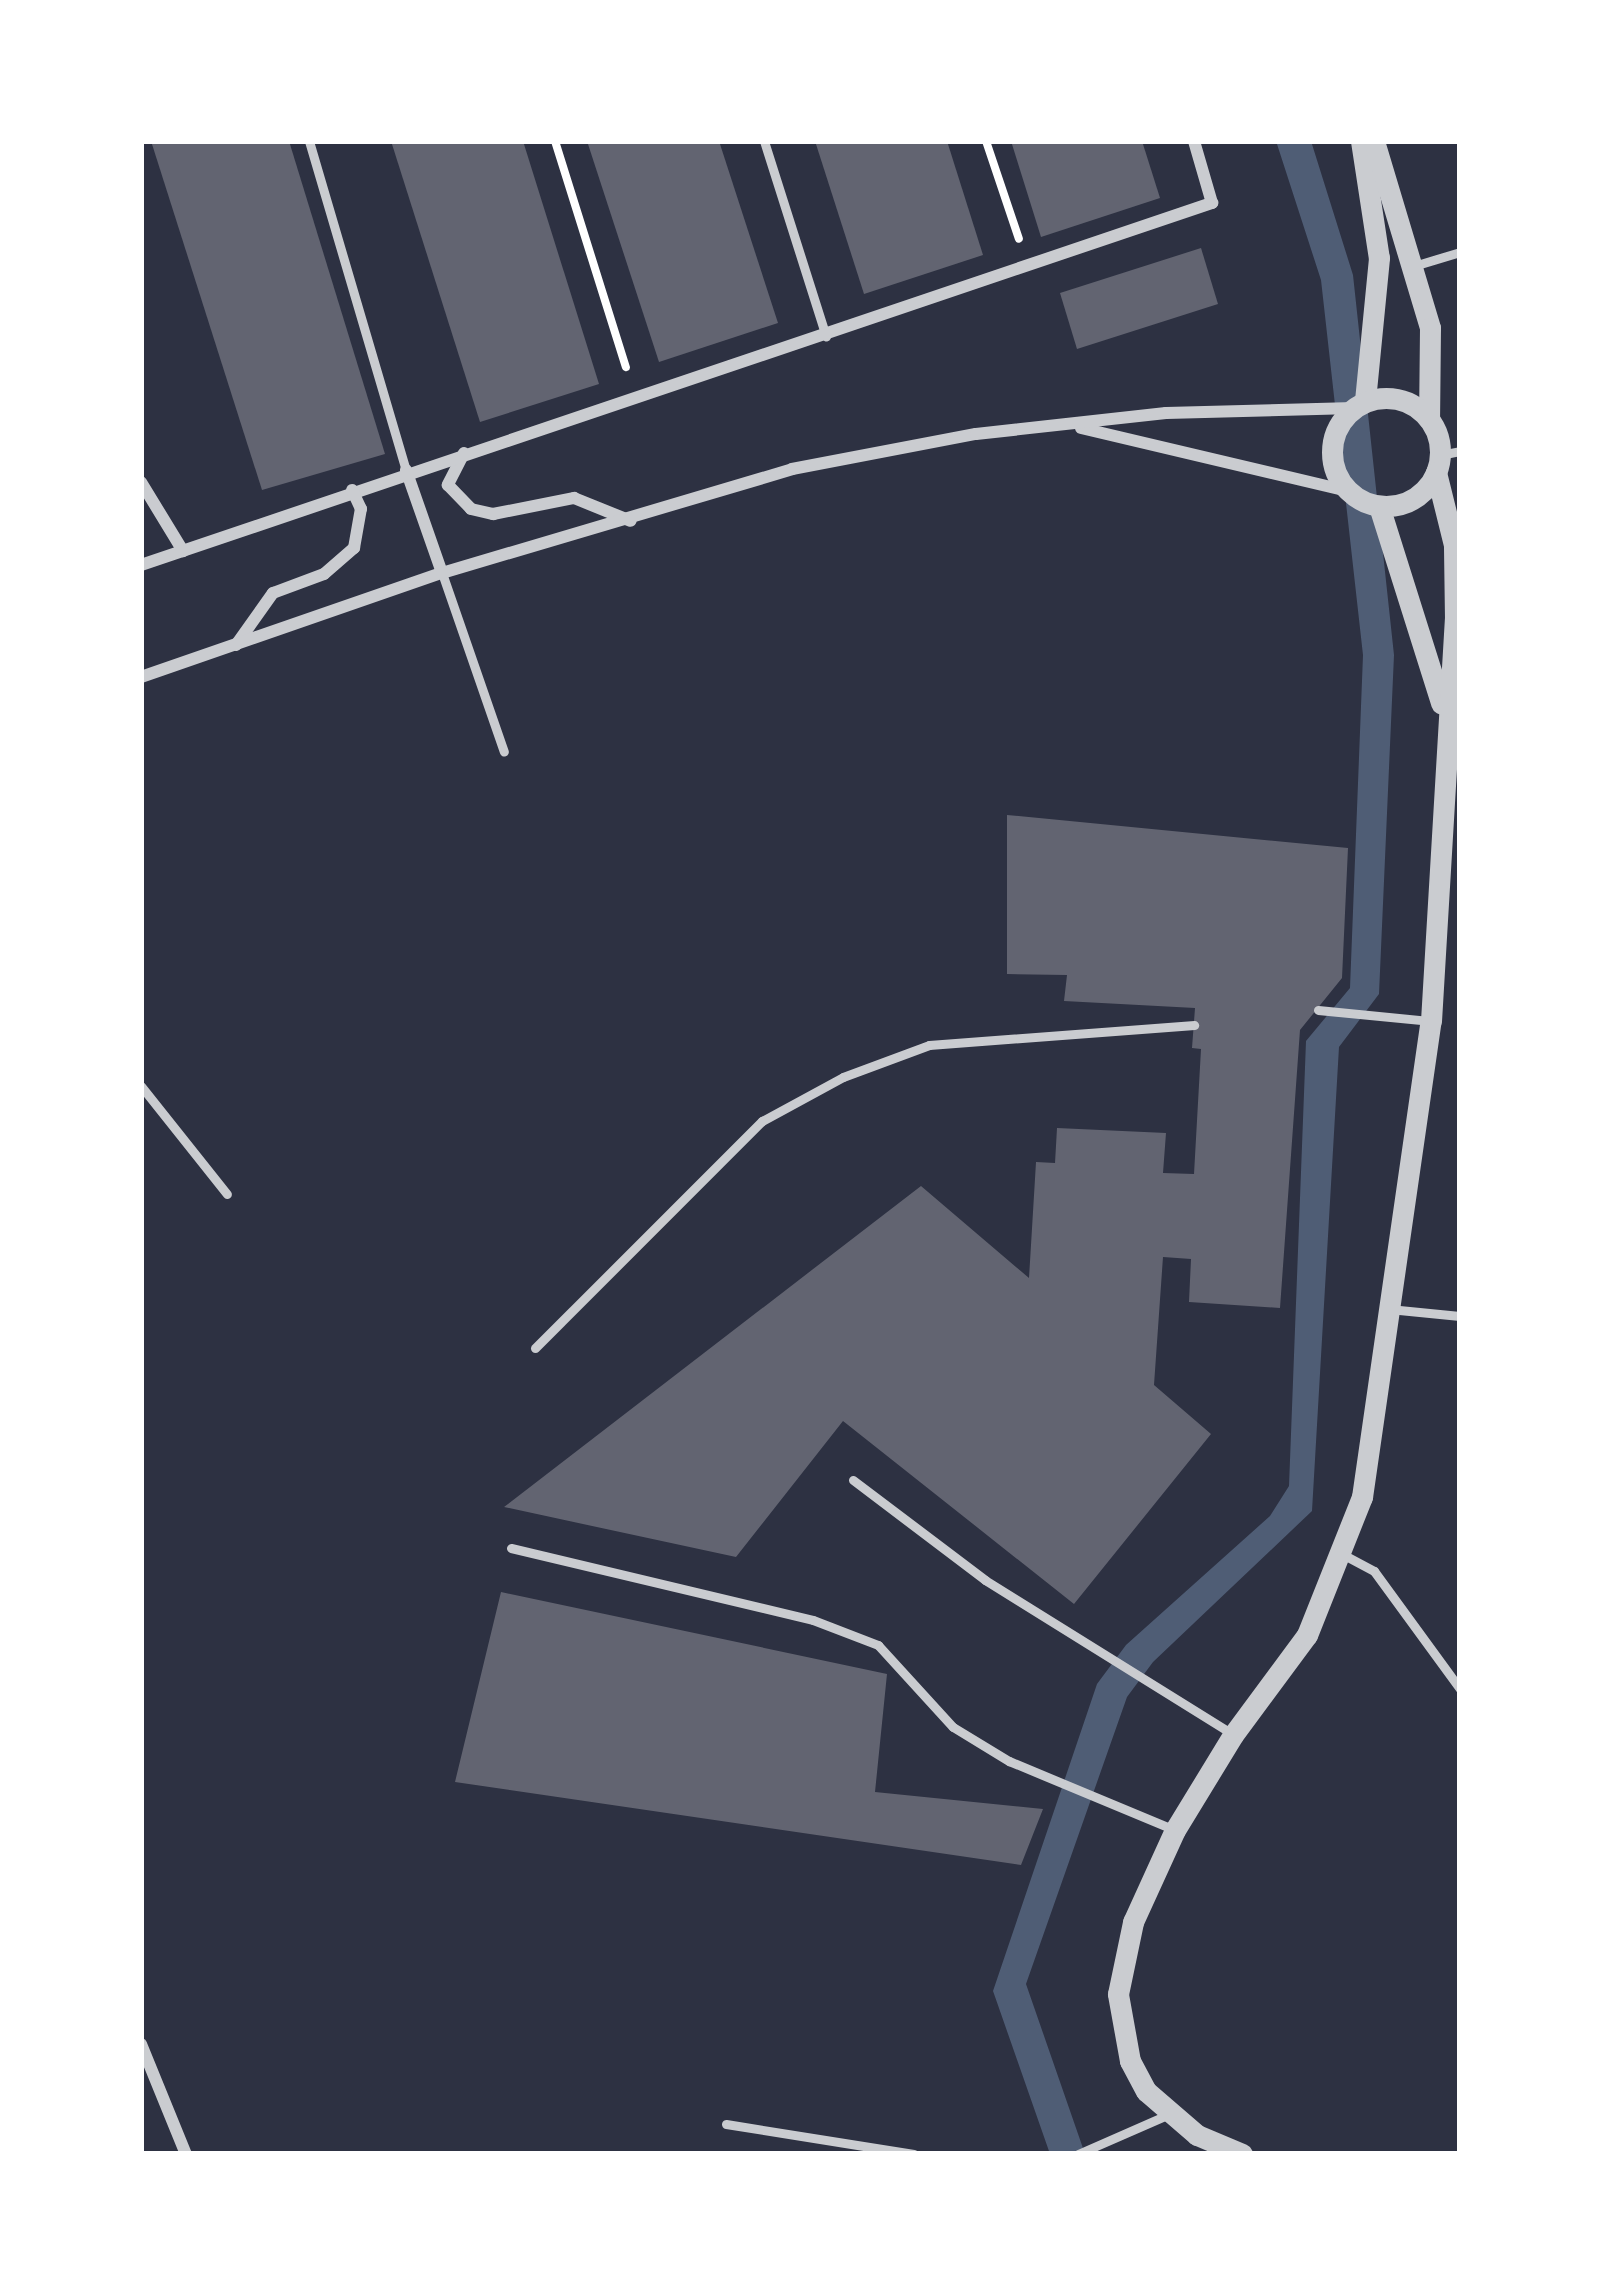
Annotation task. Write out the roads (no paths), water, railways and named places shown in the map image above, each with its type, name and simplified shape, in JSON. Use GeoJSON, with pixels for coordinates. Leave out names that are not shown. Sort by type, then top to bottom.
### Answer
{"type":"FeatureCollection","features":[{"type":"Feature","properties":{"kind":"street"},"geometry":{"type":"LineString","coordinates":[[141,565],[406,470],[826,336],[1212,203],[1194,141]]}},
{"type":"Feature","properties":{"kind":"street"},"geometry":{"type":"LineString","coordinates":[[1348,491],[1337,476],[1333,439],[1360,405],[1379,258],[1361,141]]}},
{"type":"Feature","properties":{"kind":"street"},"geometry":{"type":"LineString","coordinates":[[1242,2154],[1167,2114],[1130,2061],[1118,1994],[1133,1922],[1175,1830],[1233,1735],[1307,1636],[1344,1555],[1362,1496],[1431,1021],[1454,545],[1446,459],[1429,419],[1430,328],[1417,265],[1374,141]]}},
{"type":"Feature","properties":{"kind":"street"},"geometry":{"type":"LineString","coordinates":[[141,677],[442,573],[631,521],[792,469],[976,434],[1234,406],[1360,405],[1400,399],[1429,419]]}},
{"type":"Feature","properties":{"kind":"street"},"geometry":{"type":"LineString","coordinates":[[1071,425],[1348,491],[1379,506],[1407,502],[1446,459]]}},
{"type":"Feature","properties":{"kind":"street"},"geometry":{"type":"LineString","coordinates":[[464,452],[448,485],[471,509],[493,514],[574,498],[631,521]]}},
{"type":"Feature","properties":{"kind":"street"},"geometry":{"type":"LineString","coordinates":[[406,470],[442,573]]}},
{"type":"Feature","properties":{"kind":"street"},"geometry":{"type":"LineString","coordinates":[[141,482],[183,551]]}},
{"type":"Feature","properties":{"kind":"street"},"geometry":{"type":"LineString","coordinates":[[235,646],[273,593],[324,574],[354,548],[361,509],[352,490]]}},
{"type":"Feature","properties":{"kind":"street"},"geometry":{"type":"LineString","coordinates":[[1379,506],[1443,709]]}},
{"type":"Feature","properties":{"kind":"street"},"geometry":{"type":"LineString","coordinates":[[141,2044],[186,2154]]}},
{"type":"Feature","properties":{"kind":"lane"},"geometry":{"type":"LineString","coordinates":[[309,141],[406,470]]}},
{"type":"Feature","properties":{"kind":"lane"},"geometry":{"type":"LineString","coordinates":[[764,141],[826,336]]}},
{"type":"Feature","properties":{"kind":"lane"},"geometry":{"type":"LineString","coordinates":[[1417,265],[1460,251]]}},
{"type":"Feature","properties":{"kind":"lane"},"geometry":{"type":"LineString","coordinates":[[442,573],[504,752]]}},
{"type":"Feature","properties":{"kind":"lane"},"geometry":{"type":"LineString","coordinates":[[1318,1010],[1431,1021]]}},
{"type":"Feature","properties":{"kind":"lane"},"geometry":{"type":"LineString","coordinates":[[535,1348],[762,1121],[843,1077],[929,1045],[1194,1024]]}},
{"type":"Feature","properties":{"kind":"lane"},"geometry":{"type":"LineString","coordinates":[[141,1086],[227,1195]]}},
{"type":"Feature","properties":{"kind":"lane"},"geometry":{"type":"LineString","coordinates":[[1389,1309],[1460,1316]]}},
{"type":"Feature","properties":{"kind":"lane"},"geometry":{"type":"LineString","coordinates":[[853,1480],[1102,1656],[1233,1735]]}},
{"type":"Feature","properties":{"kind":"lane"},"geometry":{"type":"LineString","coordinates":[[511,1548],[813,1620],[878,1645],[952,1727],[1052,1779],[1175,1830]]}},
{"type":"Feature","properties":{"kind":"lane"},"geometry":{"type":"LineString","coordinates":[[1344,1555],[1374,1571],[1460,1689]]}},
{"type":"Feature","properties":{"kind":"lane"},"geometry":{"type":"LineString","coordinates":[[1078,2154],[1167,2114]]}},
{"type":"Feature","properties":{"kind":"lane"},"geometry":{"type":"LineString","coordinates":[[726,2124],[914,2154]]}},
{"type":"Feature","properties":{"kind":"water"},"geometry":{"type":"Polygon","coordinates":[[[1276,141],[1311,141],[1353,275],[1394,655],[1379,994],[1339,1047],[1312,1511],[1153,1662],[1127,1697],[1026,1984],[1085,2154],[1050,2154],[993,1991],[1097,1684],[1126,1645],[1270,1516],[1289,1486],[1306,1041],[1350,988],[1363,655],[1321,280],[1276,141]]]}}]}
